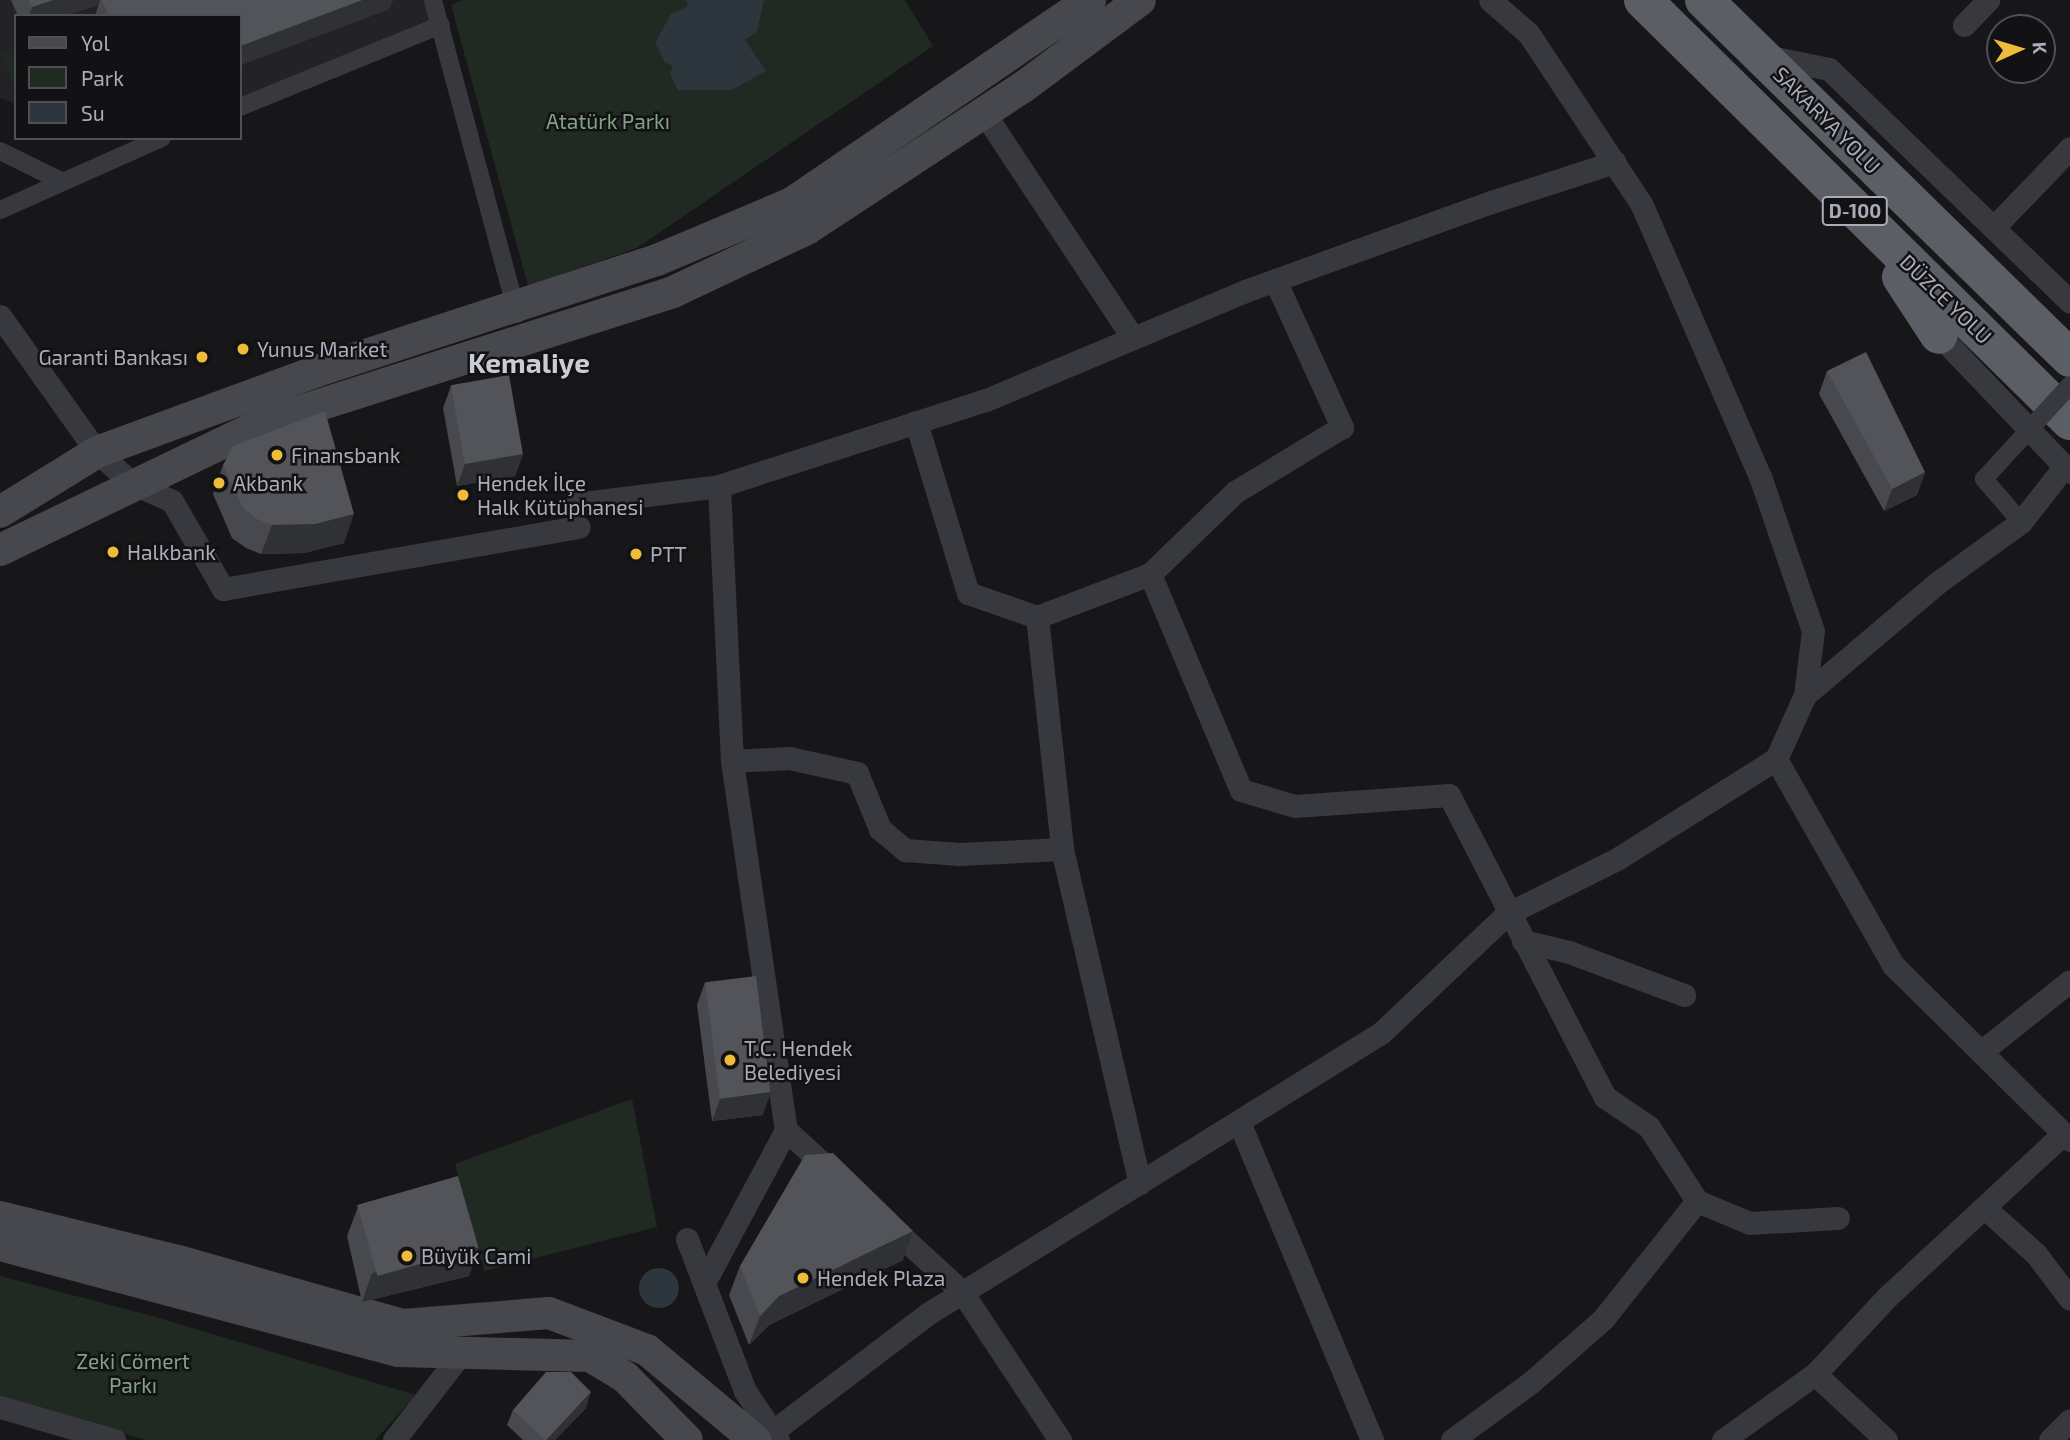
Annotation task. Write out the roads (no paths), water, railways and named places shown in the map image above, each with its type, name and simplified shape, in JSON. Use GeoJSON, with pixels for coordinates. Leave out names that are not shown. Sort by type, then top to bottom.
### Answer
{"type":"FeatureCollection","features":[{"type":"Feature","properties":{"kind":"highway","name":"DÜZCE YOLU"},"geometry":{"type":"LineString","coordinates":[[1643,0],[2070,421]]}},
{"type":"Feature","properties":{"kind":"highway","name":"SAKARYA YOLU"},"geometry":{"type":"LineString","coordinates":[[1704,0],[1764,56],[1853,149],[2070,358]]}},
{"type":"Feature","properties":{"kind":"highway"},"geometry":{"type":"LineString","coordinates":[[1861,217],[1939,335]]}},
{"type":"Feature","properties":{"kind":"main road"},"geometry":{"type":"LineString","coordinates":[[0,550],[132,483],[266,422],[519,321],[792,203],[1090,0]]}},
{"type":"Feature","properties":{"kind":"main road"},"geometry":{"type":"LineString","coordinates":[[0,512],[97,452],[314,372],[519,321],[673,292],[807,229],[984,113],[1140,0]]}},
{"type":"Feature","properties":{"kind":"main road"},"geometry":{"type":"LineString","coordinates":[[0,1217],[178,1261],[403,1325],[549,1313],[647,1350],[768,1437]]}},
{"type":"Feature","properties":{"kind":"main road"},"geometry":{"type":"LineString","coordinates":[[0,1245],[398,1351],[590,1356],[625,1377],[687,1440]]}},
{"type":"Feature","properties":{"kind":"street"},"geometry":{"type":"LineString","coordinates":[[433,0],[442,25],[519,321]]}},
{"type":"Feature","properties":{"kind":"street"},"geometry":{"type":"LineString","coordinates":[[687,1239],[745,1391],[768,1437],[962,1292],[1381,1033],[1507,914],[1617,859],[1776,759],[1805,695],[1813,631],[1761,479],[1642,205],[1528,33],[1490,0]]}},
{"type":"Feature","properties":{"kind":"street"},"geometry":{"type":"LineString","coordinates":[[1964,25],[1988,0]]}},
{"type":"Feature","properties":{"kind":"street"},"geometry":{"type":"LineString","coordinates":[[242,106],[442,25]]}},
{"type":"Feature","properties":{"kind":"street"},"geometry":{"type":"LineString","coordinates":[[1764,56],[1829,69],[1995,226],[2070,302]]}},
{"type":"Feature","properties":{"kind":"street"},"geometry":{"type":"LineString","coordinates":[[984,113],[1133,338]]}},
{"type":"Feature","properties":{"kind":"street"},"geometry":{"type":"LineString","coordinates":[[0,210],[59,180],[157,140]]}},
{"type":"Feature","properties":{"kind":"street"},"geometry":{"type":"LineString","coordinates":[[1995,226],[2070,148]]}},
{"type":"Feature","properties":{"kind":"street"},"geometry":{"type":"LineString","coordinates":[[0,151],[59,180]]}},
{"type":"Feature","properties":{"kind":"street"},"geometry":{"type":"LineString","coordinates":[[576,504],[719,486],[986,400],[1275,280],[1615,162]]}},
{"type":"Feature","properties":{"kind":"street"},"geometry":{"type":"LineString","coordinates":[[916,422],[968,593],[1037,617],[1150,574],[1235,492],[1342,427],[1275,280]]}},
{"type":"Feature","properties":{"kind":"street"},"geometry":{"type":"LineString","coordinates":[[0,316],[97,452],[132,483],[172,501],[223,589],[579,527]]}},
{"type":"Feature","properties":{"kind":"street"},"geometry":{"type":"LineString","coordinates":[[1805,695],[1937,583],[2021,522],[2067,470],[1939,335]]}},
{"type":"Feature","properties":{"kind":"street"},"geometry":{"type":"LineString","coordinates":[[2021,522],[1984,479],[2070,385]]}},
{"type":"Feature","properties":{"kind":"street"},"geometry":{"type":"LineString","coordinates":[[704,1283],[786,1130],[732,761],[719,486]]}},
{"type":"Feature","properties":{"kind":"street"},"geometry":{"type":"LineString","coordinates":[[1150,574],[1241,790],[1295,806],[1449,795],[1507,914],[1605,1097],[1648,1127],[1697,1201],[1750,1223],[1838,1218]]}},
{"type":"Feature","properties":{"kind":"street"},"geometry":{"type":"LineString","coordinates":[[1037,617],[1062,849],[1140,1183]]}},
{"type":"Feature","properties":{"kind":"street"},"geometry":{"type":"LineString","coordinates":[[732,761],[789,758],[857,773],[880,829],[905,850],[960,854],[1062,849]]}},
{"type":"Feature","properties":{"kind":"street"},"geometry":{"type":"LineString","coordinates":[[1723,1440],[1815,1374],[1887,1297],[2067,1137],[1894,965],[1776,759]]}},
{"type":"Feature","properties":{"kind":"street"},"geometry":{"type":"LineString","coordinates":[[1522,941],[1569,951],[1684,995]]}},
{"type":"Feature","properties":{"kind":"street"},"geometry":{"type":"LineString","coordinates":[[1982,1051],[2070,981]]}},
{"type":"Feature","properties":{"kind":"street"},"geometry":{"type":"LineString","coordinates":[[1239,1122],[1372,1440]]}},
{"type":"Feature","properties":{"kind":"street"},"geometry":{"type":"LineString","coordinates":[[786,1130],[855,1193]]}},
{"type":"Feature","properties":{"kind":"street"},"geometry":{"type":"LineString","coordinates":[[1451,1440],[1530,1383],[1603,1319],[1697,1201]]}},
{"type":"Feature","properties":{"kind":"street"},"geometry":{"type":"LineString","coordinates":[[1986,1209],[2036,1254],[2070,1299]]}},
{"type":"Feature","properties":{"kind":"street"},"geometry":{"type":"LineString","coordinates":[[874,1211],[962,1292],[1060,1440]]}},
{"type":"Feature","properties":{"kind":"street"},"geometry":{"type":"LineString","coordinates":[[394,1440],[471,1352]]}},
{"type":"Feature","properties":{"kind":"street"},"geometry":{"type":"LineString","coordinates":[[413,1440],[471,1352]]}},
{"type":"Feature","properties":{"kind":"street"},"geometry":{"type":"LineString","coordinates":[[1815,1374],[1886,1440]]}},
{"type":"Feature","properties":{"kind":"street"},"geometry":{"type":"LineString","coordinates":[[0,1407],[114,1440]]}},
{"type":"Feature","properties":{"kind":"street"},"geometry":{"type":"LineString","coordinates":[[2050,1440],[2070,1420]]}},
{"type":"Feature","properties":{"kind":"water"},"geometry":{"type":"Polygon","coordinates":[[[686,0],[764,0],[757,32],[745,40],[766,71],[732,90],[678,90],[670,74],[673,66],[665,62],[655,43],[671,14],[688,6],[686,0]]]}},
{"type":"Feature","properties":{"kind":"water"},"geometry":{"type":"Polygon","coordinates":[[[659,1268],[673,1274],[679,1288],[673,1302],[659,1308],[645,1302],[639,1288],[645,1274],[659,1268]]]}},
{"type":"Feature","properties":{"kind":"place","name":"Yunus Market"},"geometry":{"type":"Point","coordinates":[243,349]}},
{"type":"Feature","properties":{"kind":"place","name":"Garanti Bankası"},"geometry":{"type":"Point","coordinates":[202,357]}},
{"type":"Feature","properties":{"kind":"place","name":"Finansbank"},"geometry":{"type":"Point","coordinates":[277,455]}},
{"type":"Feature","properties":{"kind":"place","name":"Akbank"},"geometry":{"type":"Point","coordinates":[219,483]}},
{"type":"Feature","properties":{"kind":"place","name":"Hendek İlçe Halk Kütüphanesi"},"geometry":{"type":"Point","coordinates":[463,495]}},
{"type":"Feature","properties":{"kind":"place","name":"Halkbank"},"geometry":{"type":"Point","coordinates":[113,552]}},
{"type":"Feature","properties":{"kind":"place","name":"PTT"},"geometry":{"type":"Point","coordinates":[636,554]}},
{"type":"Feature","properties":{"kind":"place","name":"T.C. Hendek Belediyesi"},"geometry":{"type":"Point","coordinates":[730,1060]}},
{"type":"Feature","properties":{"kind":"place","name":"Büyük Cami"},"geometry":{"type":"Point","coordinates":[407,1256]}},
{"type":"Feature","properties":{"kind":"place","name":"Hendek Plaza"},"geometry":{"type":"Point","coordinates":[803,1278]}},
{"type":"Feature","properties":{"kind":"district","name":"Kemaliye"},"geometry":{"type":"Point","coordinates":[529,362]}},
{"type":"Feature","properties":{"kind":"park label","name":"Atatürk Parkı"},"geometry":{"type":"Point","coordinates":[608,121]}},
{"type":"Feature","properties":{"kind":"park label","name":"Zeki Cömert Parkı"},"geometry":{"type":"Point","coordinates":[133,1373]}}]}
